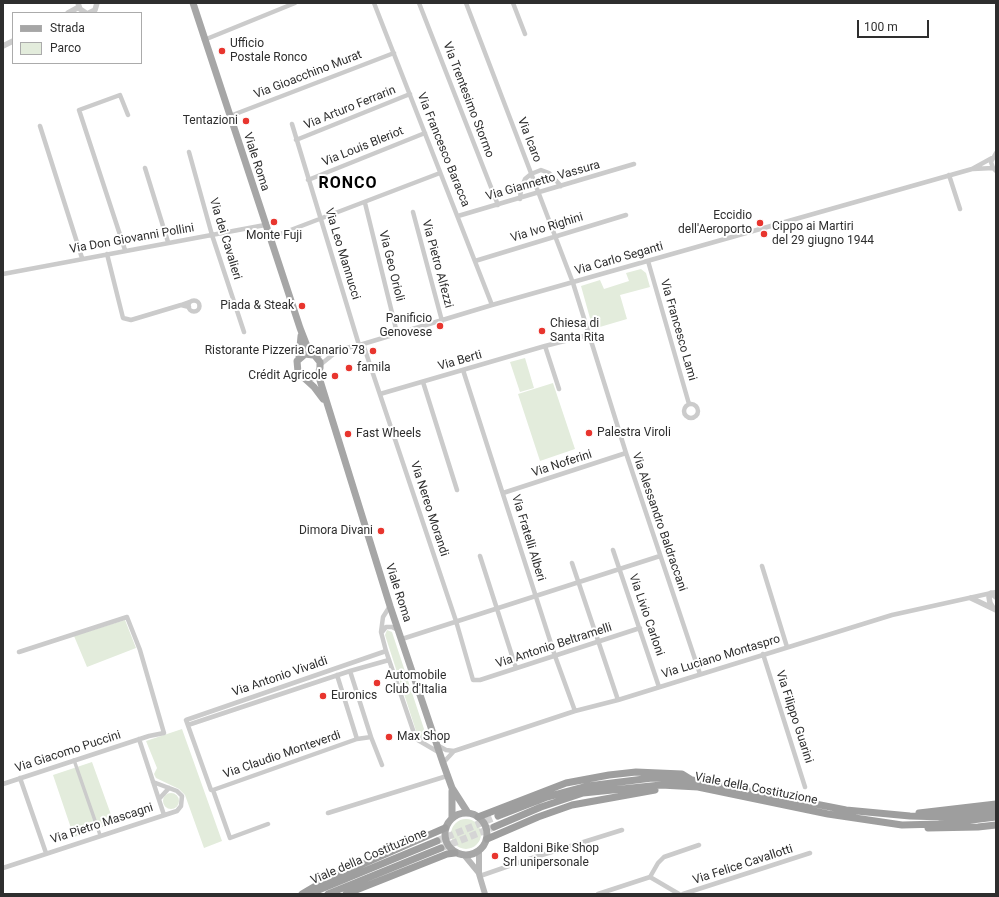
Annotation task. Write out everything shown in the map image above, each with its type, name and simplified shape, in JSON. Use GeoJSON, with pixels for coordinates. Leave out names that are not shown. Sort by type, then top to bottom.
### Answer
{"type":"FeatureCollection","features":[{"type":"Feature","properties":{"kind":"highway"},"geometry":{"type":"LineString","coordinates":[[478,816],[566,783],[609,775],[636,772],[682,774],[692,780]]}},
{"type":"Feature","properties":{"kind":"highway","name":"Viale della Costituzione"},"geometry":{"type":"LineString","coordinates":[[498,816],[547,797],[588,786],[652,778],[692,780],[846,810],[895,815],[945,817],[996,811]]}},
{"type":"Feature","properties":{"kind":"highway","name":"Viale della Costituzione"},"geometry":{"type":"LineString","coordinates":[[494,826],[541,806],[583,793],[661,785],[698,787],[828,814],[902,825],[939,824],[996,817]]}},
{"type":"Feature","properties":{"kind":"highway"},"geometry":{"type":"LineString","coordinates":[[487,839],[538,817],[572,805],[658,789],[686,790],[698,787]]}},
{"type":"Feature","properties":{"kind":"highway"},"geometry":{"type":"LineString","coordinates":[[895,815],[996,804]]}},
{"type":"Feature","properties":{"kind":"highway"},"geometry":{"type":"LineString","coordinates":[[902,825],[938,829],[996,825]]}},
{"type":"Feature","properties":{"kind":"highway"},"geometry":{"type":"LineString","coordinates":[[302,894],[324,881],[445,828]]}},
{"type":"Feature","properties":{"kind":"highway","name":"Viale della Costituzione"},"geometry":{"type":"LineString","coordinates":[[309,894],[437,841]]}},
{"type":"Feature","properties":{"kind":"highway","name":"Viale della Costituzione"},"geometry":{"type":"LineString","coordinates":[[328,894],[441,848]]}},
{"type":"Feature","properties":{"kind":"highway"},"geometry":{"type":"LineString","coordinates":[[346,894],[446,854],[455,853]]}},
{"type":"Feature","properties":{"kind":"main road","name":"Viale Roma"},"geometry":{"type":"LineString","coordinates":[[193,3],[300,328],[314,356]]}},
{"type":"Feature","properties":{"kind":"main road","name":"Viale Roma"},"geometry":{"type":"LineString","coordinates":[[299,358],[301,348],[300,328]]}},
{"type":"Feature","properties":{"kind":"main road"},"geometry":{"type":"LineString","coordinates":[[305,354],[314,356],[320,365],[318,374],[311,378],[303,377],[296,368],[299,358],[305,354]]}},
{"type":"Feature","properties":{"kind":"main road","name":"Viale Roma"},"geometry":{"type":"LineString","coordinates":[[318,374],[326,404],[390,606],[447,776],[452,788],[468,813]]}},
{"type":"Feature","properties":{"kind":"main road","name":"Viale Roma"},"geometry":{"type":"LineString","coordinates":[[303,377],[314,387],[326,404]]}},
{"type":"Feature","properties":{"kind":"main road","name":"Viale Roma"},"geometry":{"type":"LineString","coordinates":[[452,788],[452,818]]}},
{"type":"Feature","properties":{"kind":"main road"},"geometry":{"type":"LineString","coordinates":[[480,875],[465,856],[455,853],[446,842],[445,828],[452,818],[457,815],[468,813],[478,816],[486,826],[487,839],[479,851],[480,875],[485,894]]}},
{"type":"Feature","properties":{"kind":"main road"},"geometry":{"type":"LineString","coordinates":[[465,856],[479,851]]}},
{"type":"Feature","properties":{"kind":"street"},"geometry":{"type":"LineString","coordinates":[[90,12],[95,10],[97,3]]}},
{"type":"Feature","properties":{"kind":"street"},"geometry":{"type":"LineString","coordinates":[[204,40],[295,3]]}},
{"type":"Feature","properties":{"kind":"street","name":"Via Francesco Baracca"},"geometry":{"type":"LineString","coordinates":[[374,3],[492,305]]}},
{"type":"Feature","properties":{"kind":"street","name":"Via Trentesimo Stormo"},"geometry":{"type":"LineString","coordinates":[[419,3],[498,205]]}},
{"type":"Feature","properties":{"kind":"street","name":"Via Icaro"},"geometry":{"type":"LineString","coordinates":[[466,3],[573,283]]}},
{"type":"Feature","properties":{"kind":"street"},"geometry":{"type":"LineString","coordinates":[[513,3],[524,34]]}},
{"type":"Feature","properties":{"kind":"street"},"geometry":{"type":"LineString","coordinates":[[69,12],[78,5],[87,12]]}},
{"type":"Feature","properties":{"kind":"street"},"geometry":{"type":"LineString","coordinates":[[3,46],[12,42]]}},
{"type":"Feature","properties":{"kind":"street","name":"Via Gioacchino Murat"},"geometry":{"type":"LineString","coordinates":[[230,116],[394,54]]}},
{"type":"Feature","properties":{"kind":"street","name":"Via Arturo Ferrarin"},"geometry":{"type":"LineString","coordinates":[[296,140],[410,94]]}},
{"type":"Feature","properties":{"kind":"street"},"geometry":{"type":"LineString","coordinates":[[125,250],[79,110],[120,95],[128,115]]}},
{"type":"Feature","properties":{"kind":"street","name":"Via Leo Mannucci"},"geometry":{"type":"LineString","coordinates":[[292,124],[308,180],[322,219],[361,344]]}},
{"type":"Feature","properties":{"kind":"street"},"geometry":{"type":"LineString","coordinates":[[40,126],[82,258]]}},
{"type":"Feature","properties":{"kind":"street","name":"Via Louis Bleriot"},"geometry":{"type":"LineString","coordinates":[[308,180],[425,133]]}},
{"type":"Feature","properties":{"kind":"street","name":"Via dei Cavalieri"},"geometry":{"type":"LineString","coordinates":[[189,152],[212,235],[244,332]]}},
{"type":"Feature","properties":{"kind":"street"},"geometry":{"type":"LineString","coordinates":[[994,170],[992,158],[996,153]]}},
{"type":"Feature","properties":{"kind":"street","name":"Via Carlo Seganti"},"geometry":{"type":"LineString","coordinates":[[314,356],[342,350],[492,305],[972,169],[992,158]]}},
{"type":"Feature","properties":{"kind":"street","name":"Via Giannetto Vassura"},"geometry":{"type":"LineString","coordinates":[[458,216],[520,199],[634,164]]}},
{"type":"Feature","properties":{"kind":"street"},"geometry":{"type":"LineString","coordinates":[[145,168],[168,242]]}},
{"type":"Feature","properties":{"kind":"street","name":"Via Carlo Seganti"},"geometry":{"type":"LineString","coordinates":[[972,169],[994,170]]}},
{"type":"Feature","properties":{"kind":"street"},"geometry":{"type":"LineString","coordinates":[[520,199],[521,188],[525,179],[531,174],[541,170],[548,173],[561,186]]}},
{"type":"Feature","properties":{"kind":"street"},"geometry":{"type":"LineString","coordinates":[[275,236],[365,203],[440,173]]}},
{"type":"Feature","properties":{"kind":"street"},"geometry":{"type":"LineString","coordinates":[[950,175],[960,209]]}},
{"type":"Feature","properties":{"kind":"street","name":"Via Geo Orioli"},"geometry":{"type":"LineString","coordinates":[[365,203],[397,333]]}},
{"type":"Feature","properties":{"kind":"street","name":"Via Pietro Alfezzi"},"geometry":{"type":"LineString","coordinates":[[412,212],[442,321]]}},
{"type":"Feature","properties":{"kind":"street","name":"Via Ivo Righini"},"geometry":{"type":"LineString","coordinates":[[475,261],[626,215]]}},
{"type":"Feature","properties":{"kind":"street","name":"Via Don Giovanni Pollini"},"geometry":{"type":"LineString","coordinates":[[3,274],[82,258],[265,225]]}},
{"type":"Feature","properties":{"kind":"street"},"geometry":{"type":"LineString","coordinates":[[107,254],[122,315],[125,319],[131,320],[192,301],[198,302],[199,309],[192,312],[189,307],[181,305]]}},
{"type":"Feature","properties":{"kind":"street","name":"Via Francesco Lami"},"geometry":{"type":"LineString","coordinates":[[648,262],[689,404]]}},
{"type":"Feature","properties":{"kind":"street","name":"Via Alessandro Baldraccani"},"geometry":{"type":"LineString","coordinates":[[573,283],[626,453],[700,674]]}},
{"type":"Feature","properties":{"kind":"street"},"geometry":{"type":"LineString","coordinates":[[189,307],[192,301]]}},
{"type":"Feature","properties":{"kind":"street","name":"Via Berti"},"geometry":{"type":"LineString","coordinates":[[380,394],[588,335]]}},
{"type":"Feature","properties":{"kind":"street","name":"Via Nereo Morandi"},"geometry":{"type":"LineString","coordinates":[[361,344],[380,394],[456,621],[474,681]]}},
{"type":"Feature","properties":{"kind":"street"},"geometry":{"type":"LineString","coordinates":[[545,346],[559,389]]}},
{"type":"Feature","properties":{"kind":"street","name":"Via Carlo Seganti"},"geometry":{"type":"LineString","coordinates":[[320,365],[342,350]]}},
{"type":"Feature","properties":{"kind":"street","name":"Via Fratelli Alberi"},"geometry":{"type":"LineString","coordinates":[[463,370],[504,493],[535,596],[575,711]]}},
{"type":"Feature","properties":{"kind":"street"},"geometry":{"type":"LineString","coordinates":[[423,382],[457,490]]}},
{"type":"Feature","properties":{"kind":"street","name":"Via Noferini"},"geometry":{"type":"LineString","coordinates":[[504,493],[626,453]]}},
{"type":"Feature","properties":{"kind":"street","name":"Via Livio Carloni"},"geometry":{"type":"LineString","coordinates":[[613,550],[659,687]]}},
{"type":"Feature","properties":{"kind":"street"},"geometry":{"type":"LineString","coordinates":[[480,556],[516,668]]}},
{"type":"Feature","properties":{"kind":"street"},"geometry":{"type":"LineString","coordinates":[[402,639],[660,556]]}},
{"type":"Feature","properties":{"kind":"street"},"geometry":{"type":"LineString","coordinates":[[572,563],[618,700]]}},
{"type":"Feature","properties":{"kind":"street"},"geometry":{"type":"LineString","coordinates":[[762,566],[787,647]]}},
{"type":"Feature","properties":{"kind":"street"},"geometry":{"type":"LineString","coordinates":[[994,594],[989,600],[994,609]]}},
{"type":"Feature","properties":{"kind":"street","name":"Via Luciano Montaspro"},"geometry":{"type":"LineString","coordinates":[[454,751],[575,711],[618,700],[892,615],[994,594]]}},
{"type":"Feature","properties":{"kind":"street"},"geometry":{"type":"LineString","coordinates":[[972,598],[994,609]]}},
{"type":"Feature","properties":{"kind":"street"},"geometry":{"type":"LineString","coordinates":[[390,606],[383,617],[381,632],[389,660],[418,740],[440,753]]}},
{"type":"Feature","properties":{"kind":"street","name":"Via Giacomo Puccini"},"geometry":{"type":"LineString","coordinates":[[3,784],[139,739],[164,733],[140,650],[127,617],[20,652]]}},
{"type":"Feature","properties":{"kind":"street"},"geometry":{"type":"LineString","coordinates":[[381,632],[386,627],[392,627],[399,631]]}},
{"type":"Feature","properties":{"kind":"street","name":"Via Antonio Beltramelli"},"geometry":{"type":"LineString","coordinates":[[474,681],[640,628]]}},
{"type":"Feature","properties":{"kind":"street","name":"Via Antonio Vivaldi"},"geometry":{"type":"LineString","coordinates":[[386,651],[186,720],[188,725],[337,675],[389,660]]}},
{"type":"Feature","properties":{"kind":"street","name":"Via Filippo Guarini"},"geometry":{"type":"LineString","coordinates":[[763,654],[805,787]]}},
{"type":"Feature","properties":{"kind":"street"},"geometry":{"type":"LineString","coordinates":[[350,671],[371,737],[382,765]]}},
{"type":"Feature","properties":{"kind":"street","name":"Via Claudio Monteverdi"},"geometry":{"type":"LineString","coordinates":[[337,675],[357,739]]}},
{"type":"Feature","properties":{"kind":"street"},"geometry":{"type":"LineString","coordinates":[[188,725],[230,838],[268,824]]}},
{"type":"Feature","properties":{"kind":"street"},"geometry":{"type":"LineString","coordinates":[[418,740],[434,736]]}},
{"type":"Feature","properties":{"kind":"street","name":"Via Claudio Monteverdi"},"geometry":{"type":"LineString","coordinates":[[213,790],[357,739],[371,737]]}},
{"type":"Feature","properties":{"kind":"street","name":"Via Giacomo Puccini"},"geometry":{"type":"LineString","coordinates":[[139,739],[164,815]]}},
{"type":"Feature","properties":{"kind":"street"},"geometry":{"type":"LineString","coordinates":[[437,745],[446,750],[454,751]]}},
{"type":"Feature","properties":{"kind":"street"},"geometry":{"type":"LineString","coordinates":[[443,764],[454,751]]}},
{"type":"Feature","properties":{"kind":"street"},"geometry":{"type":"LineString","coordinates":[[74,760],[100,835]]}},
{"type":"Feature","properties":{"kind":"street"},"geometry":{"type":"LineString","coordinates":[[328,813],[447,776]]}},
{"type":"Feature","properties":{"kind":"street"},"geometry":{"type":"LineString","coordinates":[[20,778],[46,853]]}},
{"type":"Feature","properties":{"kind":"street","name":"Via Pietro Mascagni"},"geometry":{"type":"LineString","coordinates":[[3,868],[177,811],[182,806],[182,796],[169,788],[154,782]]}},
{"type":"Feature","properties":{"kind":"street","name":"Via Pietro Mascagni"},"geometry":{"type":"LineString","coordinates":[[159,799],[169,788]]}},
{"type":"Feature","properties":{"kind":"street"},"geometry":{"type":"LineString","coordinates":[[480,875],[622,830]]}},
{"type":"Feature","properties":{"kind":"street"},"geometry":{"type":"LineString","coordinates":[[598,894],[650,877],[658,863],[664,857],[699,845]]}},
{"type":"Feature","properties":{"kind":"street","name":"Via Felice Cavallotti"},"geometry":{"type":"LineString","coordinates":[[683,894],[810,853]]}},
{"type":"Feature","properties":{"kind":"street","name":"Via Felice Cavallotti"},"geometry":{"type":"LineString","coordinates":[[650,877],[679,894]]}},
{"type":"Feature","properties":{"kind":"green space"},"geometry":{"type":"Polygon","coordinates":[[[641,269],[646,273],[650,287],[620,295],[627,319],[593,329],[581,286],[600,280],[604,289],[629,281],[626,273],[641,269]]]}},
{"type":"Feature","properties":{"kind":"green space"},"geometry":{"type":"Polygon","coordinates":[[[525,358],[534,388],[520,392],[510,362],[525,358]]]}},
{"type":"Feature","properties":{"kind":"green space"},"geometry":{"type":"Polygon","coordinates":[[[553,383],[575,449],[540,461],[518,394],[553,383]]]}},
{"type":"Feature","properties":{"kind":"green space"},"geometry":{"type":"Polygon","coordinates":[[[125,620],[136,648],[87,667],[74,636],[125,620]]]}},
{"type":"Feature","properties":{"kind":"green space"},"geometry":{"type":"Polygon","coordinates":[[[387,630],[392,632],[425,732],[421,737],[417,734],[385,635],[387,630]]]}},
{"type":"Feature","properties":{"kind":"green space"},"geometry":{"type":"Polygon","coordinates":[[[182,729],[222,841],[204,848],[185,795],[179,789],[156,778],[154,774],[157,768],[146,741],[182,729]]]}},
{"type":"Feature","properties":{"kind":"green space"},"geometry":{"type":"Polygon","coordinates":[[[92,762],[114,823],[74,837],[53,775],[92,762]]]}},
{"type":"Feature","properties":{"kind":"green space"},"geometry":{"type":"Polygon","coordinates":[[[168,793],[174,793],[179,798],[177,807],[174,809],[168,809],[163,804],[163,798],[168,793]]]}},
{"type":"Feature","properties":{"kind":"green space"},"geometry":{"type":"Polygon","coordinates":[[[466,819],[477,823],[481,834],[477,845],[466,849],[455,845],[451,834],[455,823],[466,819]]]}},
{"type":"Feature","properties":{"kind":"tunnel"},"geometry":{"type":"LineString","coordinates":[[437,841],[498,816]]}},
{"type":"Feature","properties":{"kind":"tunnel"},"geometry":{"type":"LineString","coordinates":[[441,848],[494,827]]}},
{"type":"Feature","properties":{"kind":"place","name":"Ufficio Postale Ronco"},"geometry":{"type":"Point","coordinates":[222,51]}},
{"type":"Feature","properties":{"kind":"place","name":"Tentazioni"},"geometry":{"type":"Point","coordinates":[246,121]}},
{"type":"Feature","properties":{"kind":"place","name":"Monte Fuji"},"geometry":{"type":"Point","coordinates":[274,222]}},
{"type":"Feature","properties":{"kind":"place","name":"Eccidio dell'Aeroporto"},"geometry":{"type":"Point","coordinates":[760,223]}},
{"type":"Feature","properties":{"kind":"place","name":"Cippo ai Martiri del 29 giugno 1944"},"geometry":{"type":"Point","coordinates":[764,234]}},
{"type":"Feature","properties":{"kind":"place","name":"Piada & Steak"},"geometry":{"type":"Point","coordinates":[302,306]}},
{"type":"Feature","properties":{"kind":"place","name":"Panificio Genovese"},"geometry":{"type":"Point","coordinates":[440,326]}},
{"type":"Feature","properties":{"kind":"place","name":"Chiesa di Santa Rita"},"geometry":{"type":"Point","coordinates":[542,331]}},
{"type":"Feature","properties":{"kind":"place","name":"Ristorante Pizzeria Canario 78"},"geometry":{"type":"Point","coordinates":[373,351]}},
{"type":"Feature","properties":{"kind":"place","name":"famila"},"geometry":{"type":"Point","coordinates":[349,368]}},
{"type":"Feature","properties":{"kind":"place","name":"Crédit Agricole"},"geometry":{"type":"Point","coordinates":[335,376]}},
{"type":"Feature","properties":{"kind":"place","name":"Palestra Viroli"},"geometry":{"type":"Point","coordinates":[589,433]}},
{"type":"Feature","properties":{"kind":"place","name":"Fast Wheels"},"geometry":{"type":"Point","coordinates":[348,434]}},
{"type":"Feature","properties":{"kind":"place","name":"Dimora Divani"},"geometry":{"type":"Point","coordinates":[381,531]}},
{"type":"Feature","properties":{"kind":"place","name":"Automobile Club d'Italia"},"geometry":{"type":"Point","coordinates":[377,683]}},
{"type":"Feature","properties":{"kind":"place","name":"Euronics"},"geometry":{"type":"Point","coordinates":[323,696]}},
{"type":"Feature","properties":{"kind":"place","name":"Max Shop"},"geometry":{"type":"Point","coordinates":[389,737]}},
{"type":"Feature","properties":{"kind":"place","name":"Baldoni Bike Shop Srl unipersonale"},"geometry":{"type":"Point","coordinates":[495,856]}},
{"type":"Feature","properties":{"kind":"district","name":"RONCO"},"geometry":{"type":"Point","coordinates":[348,184]}}]}
